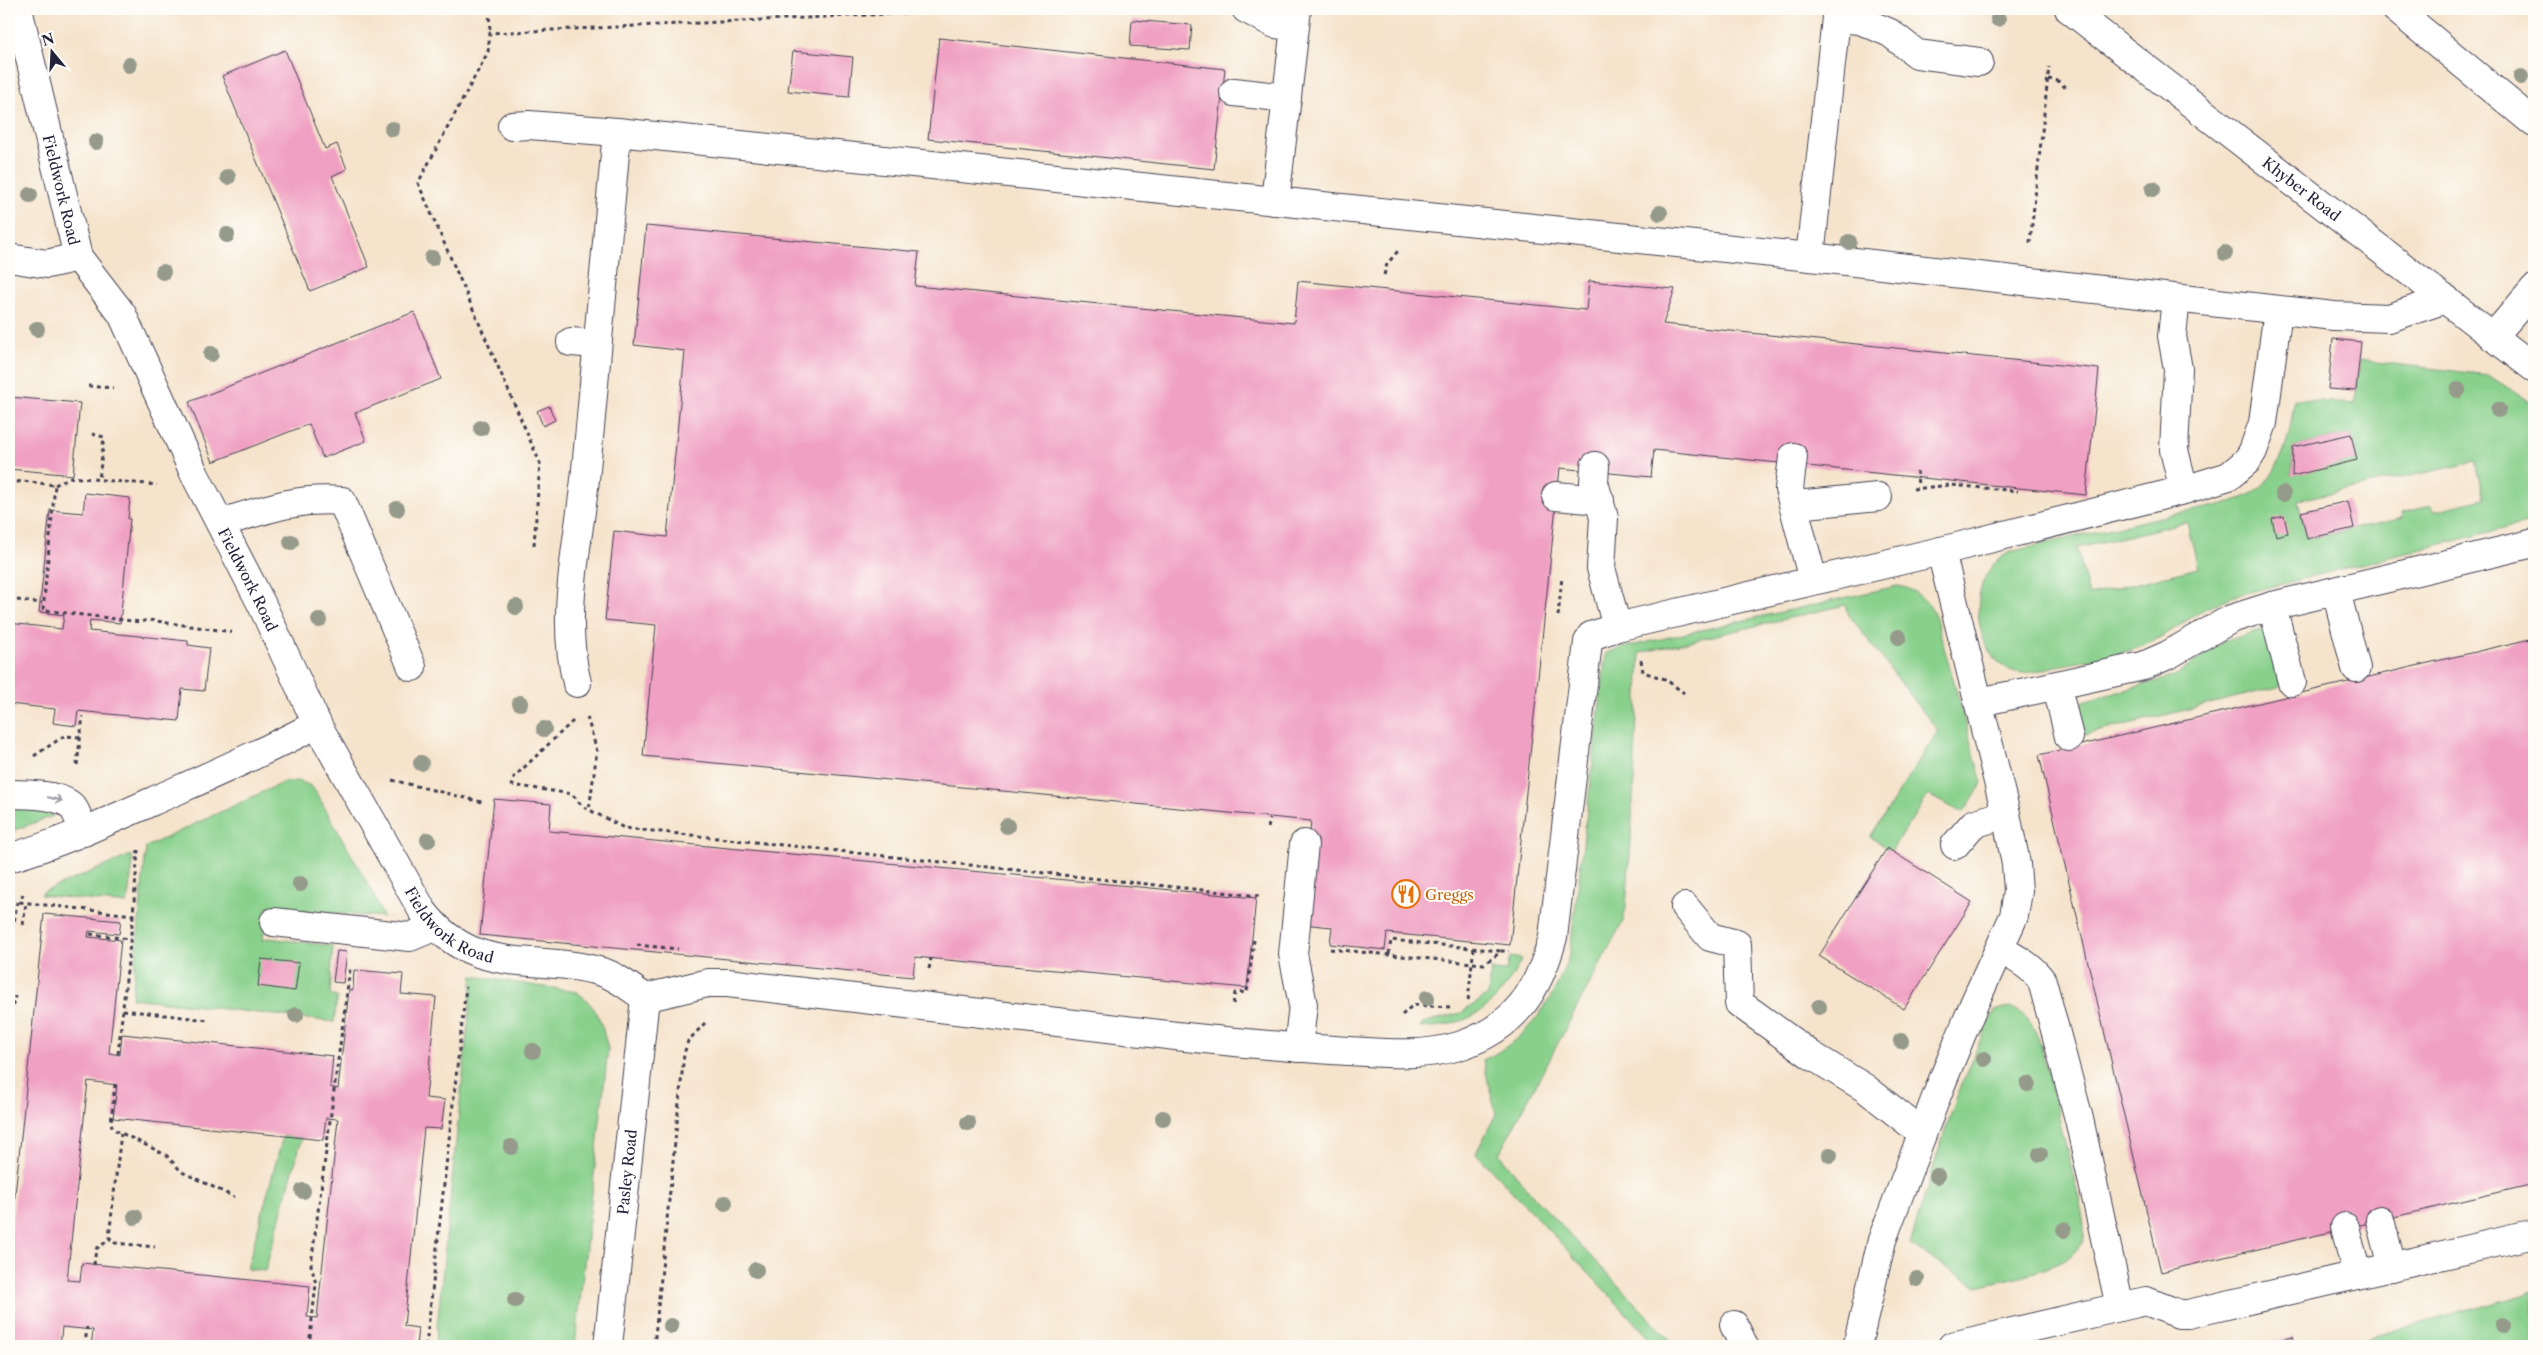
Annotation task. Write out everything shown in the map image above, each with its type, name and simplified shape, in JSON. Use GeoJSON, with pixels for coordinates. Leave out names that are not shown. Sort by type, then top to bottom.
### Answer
{"type":"FeatureCollection","features":[{"type":"Feature","properties":{"kind":"lane","name":"Fieldwork Road"},"geometry":{"type":"LineString","coordinates":[[18,9],[78,257],[122,314],[195,474],[261,603],[317,724],[422,910],[434,927],[483,957],[593,970],[614,977],[645,998]]}},
{"type":"Feature","properties":{"kind":"lane"},"geometry":{"type":"LineString","coordinates":[[1246,9],[1275,24],[1296,18],[1275,201]]}},
{"type":"Feature","properties":{"kind":"lane","name":"Khyber Road"},"geometry":{"type":"LineString","coordinates":[[2069,9],[2534,368]]}},
{"type":"Feature","properties":{"kind":"lane"},"geometry":{"type":"LineString","coordinates":[[2396,9],[2534,123]]}},
{"type":"Feature","properties":{"kind":"lane"},"geometry":{"type":"LineString","coordinates":[[1810,257],[1836,13],[1860,20],[1890,33],[1917,54],[1979,62]]}},
{"type":"Feature","properties":{"kind":"lane"},"geometry":{"type":"LineString","coordinates":[[1234,92],[1287,98]]}},
{"type":"Feature","properties":{"kind":"lane"},"geometry":{"type":"LineString","coordinates":[[512,126],[529,125],[617,132],[1810,257],[2334,316],[2389,318],[2446,299]]}},
{"type":"Feature","properties":{"kind":"lane"},"geometry":{"type":"LineString","coordinates":[[577,683],[571,658],[568,624],[586,470],[584,343],[617,132]]}},
{"type":"Feature","properties":{"kind":"lane"},"geometry":{"type":"LineString","coordinates":[[9,258],[17,261],[47,264],[78,257]]}},
{"type":"Feature","properties":{"kind":"lane"},"geometry":{"type":"LineString","coordinates":[[2494,338],[2534,289]]}},
{"type":"Feature","properties":{"kind":"lane"},"geometry":{"type":"LineString","coordinates":[[2176,299],[2172,336],[2178,369],[2174,450],[2184,490]]}},
{"type":"Feature","properties":{"kind":"lane"},"geometry":{"type":"LineString","coordinates":[[645,998],[708,983],[728,983],[1298,1048],[1405,1054],[1439,1052],[1462,1045],[1494,1030],[1511,1017],[1527,998],[1545,967],[1553,937],[1588,642],[1591,636],[1617,627],[1941,551],[2184,490],[2228,476],[2247,461],[2253,452],[2263,423],[2278,310]]}},
{"type":"Feature","properties":{"kind":"lane"},"geometry":{"type":"LineString","coordinates":[[1793,457],[1789,489],[1813,580]]}},
{"type":"Feature","properties":{"kind":"lane"},"geometry":{"type":"LineString","coordinates":[[1595,466],[1594,482],[1604,518],[1601,568],[1617,627]]}},
{"type":"Feature","properties":{"kind":"lane"},"geometry":{"type":"LineString","coordinates":[[1556,496],[1600,500]]}},
{"type":"Feature","properties":{"kind":"lane"},"geometry":{"type":"LineString","coordinates":[[1794,508],[1878,498]]}},
{"type":"Feature","properties":{"kind":"lane"},"geometry":{"type":"LineString","coordinates":[[220,524],[287,504],[315,499],[342,501],[412,667]]}},
{"type":"Feature","properties":{"kind":"lane"},"geometry":{"type":"LineString","coordinates":[[1980,702],[2057,687],[2143,666],[2168,655],[2231,619],[2272,606],[2534,542]]}},
{"type":"Feature","properties":{"kind":"lane"},"geometry":{"type":"LineString","coordinates":[[1857,1346],[1882,1240],[1922,1133],[1974,1004],[2014,916],[2018,891],[2016,864],[2006,814],[1980,702],[1941,551]]}},
{"type":"Feature","properties":{"kind":"lane"},"geometry":{"type":"LineString","coordinates":[[2336,591],[2356,668]]}},
{"type":"Feature","properties":{"kind":"lane"},"geometry":{"type":"LineString","coordinates":[[2272,606],[2292,682]]}},
{"type":"Feature","properties":{"kind":"lane"},"geometry":{"type":"LineString","coordinates":[[2057,687],[2069,738]]}},
{"type":"Feature","properties":{"kind":"lane"},"geometry":{"type":"LineString","coordinates":[[9,858],[34,851],[84,832],[254,757],[317,724]]}},
{"type":"Feature","properties":{"kind":"lane"},"geometry":{"type":"LineString","coordinates":[[9,794],[32,794],[67,802],[74,808],[84,832]]}},
{"type":"Feature","properties":{"kind":"lane"},"geometry":{"type":"LineString","coordinates":[[1955,845],[1973,824],[2006,814]]}},
{"type":"Feature","properties":{"kind":"lane"},"geometry":{"type":"LineString","coordinates":[[1298,1048],[1303,1004],[1293,954],[1304,844]]}},
{"type":"Feature","properties":{"kind":"lane"},"geometry":{"type":"LineString","coordinates":[[1685,907],[1710,937],[1737,944],[1740,1004],[1811,1055],[1865,1088],[1922,1133]]}},
{"type":"Feature","properties":{"kind":"lane"},"geometry":{"type":"LineString","coordinates":[[274,922],[410,937],[434,927]]}},
{"type":"Feature","properties":{"kind":"lane"},"geometry":{"type":"LineString","coordinates":[[2000,950],[2023,963],[2038,975],[2042,981],[2079,1119],[2120,1307]]}},
{"type":"Feature","properties":{"kind":"lane","name":"Pasley Road"},"geometry":{"type":"LineString","coordinates":[[608,1346],[645,998]]}},
{"type":"Feature","properties":{"kind":"lane"},"geometry":{"type":"LineString","coordinates":[[2380,1220],[2392,1267]]}},
{"type":"Feature","properties":{"kind":"lane"},"geometry":{"type":"LineString","coordinates":[[2345,1227],[2357,1276]]}},
{"type":"Feature","properties":{"kind":"lane"},"geometry":{"type":"LineString","coordinates":[[1952,1346],[2146,1301],[2179,1314],[2188,1314],[2534,1234]]}},
{"type":"Feature","properties":{"kind":"path"},"geometry":{"type":"LineString","coordinates":[[489,9],[490,33]]}},
{"type":"Feature","properties":{"kind":"path"},"geometry":{"type":"LineString","coordinates":[[2026,281],[2049,67]]}},
{"type":"Feature","properties":{"kind":"path"},"geometry":{"type":"LineString","coordinates":[[2048,78],[2058,81],[2067,90]]}},
{"type":"Feature","properties":{"kind":"path"},"geometry":{"type":"LineString","coordinates":[[92,434],[104,437],[99,480]]}},
{"type":"Feature","properties":{"kind":"path"},"geometry":{"type":"LineString","coordinates":[[1917,471],[1918,488]]}},
{"type":"Feature","properties":{"kind":"path"},"geometry":{"type":"LineString","coordinates":[[9,484],[22,481],[55,485],[71,477],[161,485],[178,482],[195,474]]}},
{"type":"Feature","properties":{"kind":"path"},"geometry":{"type":"LineString","coordinates":[[55,485],[42,603],[43,610],[140,622],[149,620],[242,633]]}},
{"type":"Feature","properties":{"kind":"path"},"geometry":{"type":"LineString","coordinates":[[1878,498],[1918,488],[1950,485],[2018,490],[2022,493]]}},
{"type":"Feature","properties":{"kind":"path"},"geometry":{"type":"LineString","coordinates":[[9,540],[14,540]]}},
{"type":"Feature","properties":{"kind":"path"},"geometry":{"type":"LineString","coordinates":[[9,599],[42,603]]}},
{"type":"Feature","properties":{"kind":"path"},"geometry":{"type":"LineString","coordinates":[[1640,657],[1643,672],[1665,679],[1684,694]]}},
{"type":"Feature","properties":{"kind":"path"},"geometry":{"type":"LineString","coordinates":[[577,683],[596,751],[589,810]]}},
{"type":"Feature","properties":{"kind":"path"},"geometry":{"type":"LineString","coordinates":[[77,763],[83,716]]}},
{"type":"Feature","properties":{"kind":"path"},"geometry":{"type":"LineString","coordinates":[[574,720],[514,777],[512,785],[572,794],[582,806],[624,828],[1259,896]]}},
{"type":"Feature","properties":{"kind":"path"},"geometry":{"type":"LineString","coordinates":[[30,760],[38,752],[64,736],[80,736]]}},
{"type":"Feature","properties":{"kind":"path"},"geometry":{"type":"LineString","coordinates":[[384,778],[482,802]]}},
{"type":"Feature","properties":{"kind":"path"},"geometry":{"type":"LineString","coordinates":[[118,1054],[139,853],[137,844]]}},
{"type":"Feature","properties":{"kind":"path"},"geometry":{"type":"LineString","coordinates":[[1258,905],[1260,889]]}},
{"type":"Feature","properties":{"kind":"path"},"geometry":{"type":"LineString","coordinates":[[9,926],[14,923],[18,902],[22,895],[28,891]]}},
{"type":"Feature","properties":{"kind":"path"},"geometry":{"type":"LineString","coordinates":[[9,901],[133,915]]}},
{"type":"Feature","properties":{"kind":"path"},"geometry":{"type":"LineString","coordinates":[[23,925],[26,903]]}},
{"type":"Feature","properties":{"kind":"path"},"geometry":{"type":"LineString","coordinates":[[90,934],[130,939]]}},
{"type":"Feature","properties":{"kind":"path"},"geometry":{"type":"LineString","coordinates":[[1234,996],[1235,993],[1247,992],[1254,934]]}},
{"type":"Feature","properties":{"kind":"path"},"geometry":{"type":"LineString","coordinates":[[1389,954],[1391,940],[1502,951]]}},
{"type":"Feature","properties":{"kind":"path"},"geometry":{"type":"LineString","coordinates":[[1294,945],[1472,964]]}},
{"type":"Feature","properties":{"kind":"path"},"geometry":{"type":"LineString","coordinates":[[1466,1006],[1474,948]]}},
{"type":"Feature","properties":{"kind":"path"},"geometry":{"type":"LineString","coordinates":[[309,1346],[316,1284],[311,1265],[351,967]]}},
{"type":"Feature","properties":{"kind":"path"},"geometry":{"type":"LineString","coordinates":[[426,1346],[466,984]]}},
{"type":"Feature","properties":{"kind":"path"},"geometry":{"type":"LineString","coordinates":[[9,1012],[12,1011],[15,996]]}},
{"type":"Feature","properties":{"kind":"path"},"geometry":{"type":"LineString","coordinates":[[1398,1018],[1413,1005],[1457,1008]]}},
{"type":"Feature","properties":{"kind":"path"},"geometry":{"type":"LineString","coordinates":[[123,1010],[208,1020]]}},
{"type":"Feature","properties":{"kind":"path"},"geometry":{"type":"LineString","coordinates":[[654,1346],[684,1054],[688,1041],[706,1022]]}},
{"type":"Feature","properties":{"kind":"path"},"geometry":{"type":"LineString","coordinates":[[115,1084],[111,1123],[113,1129],[166,1155],[183,1173],[234,1198]]}},
{"type":"Feature","properties":{"kind":"path"},"geometry":{"type":"LineString","coordinates":[[110,1240],[120,1134]]}},
{"type":"Feature","properties":{"kind":"path"},"geometry":{"type":"LineString","coordinates":[[110,1240],[115,1243],[155,1248]]}},
{"type":"Feature","properties":{"kind":"path"},"geometry":{"type":"LineString","coordinates":[[94,1265],[96,1249],[110,1240]]}},
{"type":"Feature","properties":{"kind":"path"},"geometry":{"type":"LineString","coordinates":[[85,1346],[87,1328]]}},
{"type":"Feature","properties":{"kind":"green space"},"geometry":{"type":"Polygon","coordinates":[[[2360,360],[2488,375],[2534,405],[2534,521],[2234,596],[2203,610],[2152,642],[2116,654],[2023,673],[2006,668],[1992,656],[1983,638],[1979,618],[1979,597],[1985,577],[1997,561],[2014,551],[2216,506],[2242,498],[2262,486],[2276,468],[2286,446],[2294,399],[2355,404],[2360,360]],[[2351,434],[2293,447],[2292,475],[2357,460],[2351,434]],[[2475,462],[2298,500],[2307,539],[2403,518],[2402,513],[2431,506],[2433,511],[2484,499],[2475,462]],[[2187,522],[2077,548],[2089,595],[2198,568],[2187,522]]]}},
{"type":"Feature","properties":{"kind":"green space"},"geometry":{"type":"Polygon","coordinates":[[[1897,586],[1914,592],[1928,605],[1935,615],[1982,783],[1966,809],[1961,812],[1928,795],[1891,851],[1870,837],[1938,731],[1849,615],[1845,605],[1640,653],[1631,840],[1626,907],[1623,921],[1499,1154],[1535,1198],[1676,1346],[1657,1346],[1476,1153],[1496,1114],[1483,1060],[1514,1041],[1538,1016],[1557,986],[1570,952],[1606,653],[1621,648],[1897,586]]]}},
{"type":"Feature","properties":{"kind":"green space"},"geometry":{"type":"Polygon","coordinates":[[[2261,630],[2266,631],[2282,686],[2084,735],[2078,709],[2083,702],[2175,676],[2222,642],[2261,630]]]}},
{"type":"Feature","properties":{"kind":"green space"},"geometry":{"type":"Polygon","coordinates":[[[299,781],[311,786],[317,794],[372,891],[383,917],[266,908],[263,940],[268,938],[333,946],[330,995],[337,997],[334,1022],[132,998],[146,847],[284,782],[299,781]]]}},
{"type":"Feature","properties":{"kind":"green space"},"geometry":{"type":"Polygon","coordinates":[[[9,804],[34,807],[53,816],[9,832],[9,804]]]}},
{"type":"Feature","properties":{"kind":"green space"},"geometry":{"type":"Polygon","coordinates":[[[131,855],[133,863],[127,904],[41,895],[43,892],[131,855]]]}},
{"type":"Feature","properties":{"kind":"green space"},"geometry":{"type":"Polygon","coordinates":[[[1510,957],[1522,959],[1494,1001],[1483,1010],[1456,1023],[1420,1028],[1423,1023],[1461,1013],[1488,995],[1491,970],[1507,971],[1510,957]]]}},
{"type":"Feature","properties":{"kind":"green space"},"geometry":{"type":"Polygon","coordinates":[[[473,976],[577,992],[591,1004],[595,1011],[608,1049],[575,1346],[435,1346],[473,976]]]}},
{"type":"Feature","properties":{"kind":"green space"},"geometry":{"type":"Polygon","coordinates":[[[2010,1007],[2022,1014],[2030,1022],[2041,1046],[2079,1199],[2084,1237],[2079,1248],[2069,1257],[2055,1265],[2021,1276],[1977,1286],[1910,1245],[1957,1096],[1981,1038],[1995,1010],[2010,1007]]]}},
{"type":"Feature","properties":{"kind":"green space"},"geometry":{"type":"Polygon","coordinates":[[[283,1136],[302,1138],[265,1271],[247,1269],[283,1136]]]}},
{"type":"Feature","properties":{"kind":"green space"},"geometry":{"type":"Polygon","coordinates":[[[2534,1292],[2534,1346],[2338,1346],[2534,1292]]]}},
{"type":"Feature","properties":{"kind":"building"},"geometry":{"type":"Polygon","coordinates":[[[1132,20],[1192,25],[1190,50],[1130,46],[1132,20]]]}},
{"type":"Feature","properties":{"kind":"building"},"geometry":{"type":"Polygon","coordinates":[[[939,38],[1225,69],[1214,169],[928,139],[939,38]]]}},
{"type":"Feature","properties":{"kind":"building"},"geometry":{"type":"Polygon","coordinates":[[[285,50],[325,149],[337,144],[347,169],[332,176],[369,267],[310,291],[222,76],[285,50]]]}},
{"type":"Feature","properties":{"kind":"building"},"geometry":{"type":"Polygon","coordinates":[[[793,51],[853,57],[849,97],[788,91],[793,51]]]}},
{"type":"Feature","properties":{"kind":"building"},"geometry":{"type":"Polygon","coordinates":[[[646,226],[919,252],[915,286],[1294,323],[1298,281],[1586,310],[1589,281],[1675,289],[1663,324],[2099,369],[2086,495],[1654,450],[1651,477],[1560,468],[1510,945],[1387,933],[1385,950],[1330,944],[1332,927],[1302,924],[1311,821],[643,756],[656,625],[605,620],[614,531],[667,537],[685,351],[634,345],[646,226]]]}},
{"type":"Feature","properties":{"kind":"building"},"geometry":{"type":"Polygon","coordinates":[[[414,312],[441,379],[355,413],[366,441],[323,458],[309,424],[213,462],[189,402],[414,312]]]}},
{"type":"Feature","properties":{"kind":"building"},"geometry":{"type":"Polygon","coordinates":[[[2333,339],[2361,342],[2356,391],[2328,389],[2333,339]]]}},
{"type":"Feature","properties":{"kind":"building"},"geometry":{"type":"Polygon","coordinates":[[[9,397],[80,403],[73,475],[9,469],[9,397]]]}},
{"type":"Feature","properties":{"kind":"building"},"geometry":{"type":"Polygon","coordinates":[[[549,406],[555,420],[543,426],[537,411],[549,406]]]}},
{"type":"Feature","properties":{"kind":"building"},"geometry":{"type":"Polygon","coordinates":[[[2351,434],[2357,460],[2292,476],[2293,447],[2351,434]]]}},
{"type":"Feature","properties":{"kind":"building"},"geometry":{"type":"Polygon","coordinates":[[[85,493],[130,498],[128,519],[130,519],[120,623],[90,620],[89,631],[188,641],[188,645],[209,648],[204,691],[182,689],[179,721],[78,711],[76,726],[53,723],[55,709],[9,704],[9,623],[62,629],[64,615],[39,612],[50,510],[83,513],[85,493]]]}},
{"type":"Feature","properties":{"kind":"building"},"geometry":{"type":"Polygon","coordinates":[[[2348,501],[2354,528],[2307,539],[2301,512],[2348,501]]]}},
{"type":"Feature","properties":{"kind":"building"},"geometry":{"type":"Polygon","coordinates":[[[2284,516],[2288,533],[2276,536],[2272,519],[2284,516]]]}},
{"type":"Feature","properties":{"kind":"building"},"geometry":{"type":"Polygon","coordinates":[[[2534,638],[2534,1184],[2161,1272],[2039,755],[2534,638]]]}},
{"type":"Feature","properties":{"kind":"building"},"geometry":{"type":"Polygon","coordinates":[[[494,799],[551,804],[549,831],[1256,898],[1247,988],[915,957],[913,977],[480,935],[494,799]]]}},
{"type":"Feature","properties":{"kind":"building"},"geometry":{"type":"Polygon","coordinates":[[[1887,848],[1972,902],[1904,1009],[1819,956],[1887,848]]]}},
{"type":"Feature","properties":{"kind":"building"},"geometry":{"type":"Polygon","coordinates":[[[44,914],[121,921],[119,934],[89,931],[88,937],[121,940],[109,1053],[120,1055],[122,1034],[333,1056],[330,1087],[338,1089],[349,990],[353,990],[354,970],[403,974],[401,994],[436,997],[426,1098],[445,1100],[441,1129],[424,1128],[404,1326],[418,1328],[416,1346],[91,1346],[93,1330],[62,1327],[60,1346],[9,1346],[9,1253],[44,914]],[[88,1081],[67,1280],[80,1281],[82,1263],[310,1286],[307,1317],[317,1318],[338,1119],[326,1118],[323,1140],[113,1118],[117,1085],[88,1081]]]}},
{"type":"Feature","properties":{"kind":"building"},"geometry":{"type":"Polygon","coordinates":[[[337,951],[347,952],[343,983],[333,982],[337,951]]]}},
{"type":"Feature","properties":{"kind":"building"},"geometry":{"type":"Polygon","coordinates":[[[261,959],[299,963],[295,991],[258,986],[261,959]]]}},
{"type":"Feature","properties":{"kind":"building"},"geometry":{"type":"Polygon","coordinates":[[[2293,1337],[2296,1346],[2257,1346],[2293,1337]]]}},
{"type":"Feature","properties":{"kind":"place","name":"Greggs"},"geometry":{"type":"Point","coordinates":[1406,894]}}]}
